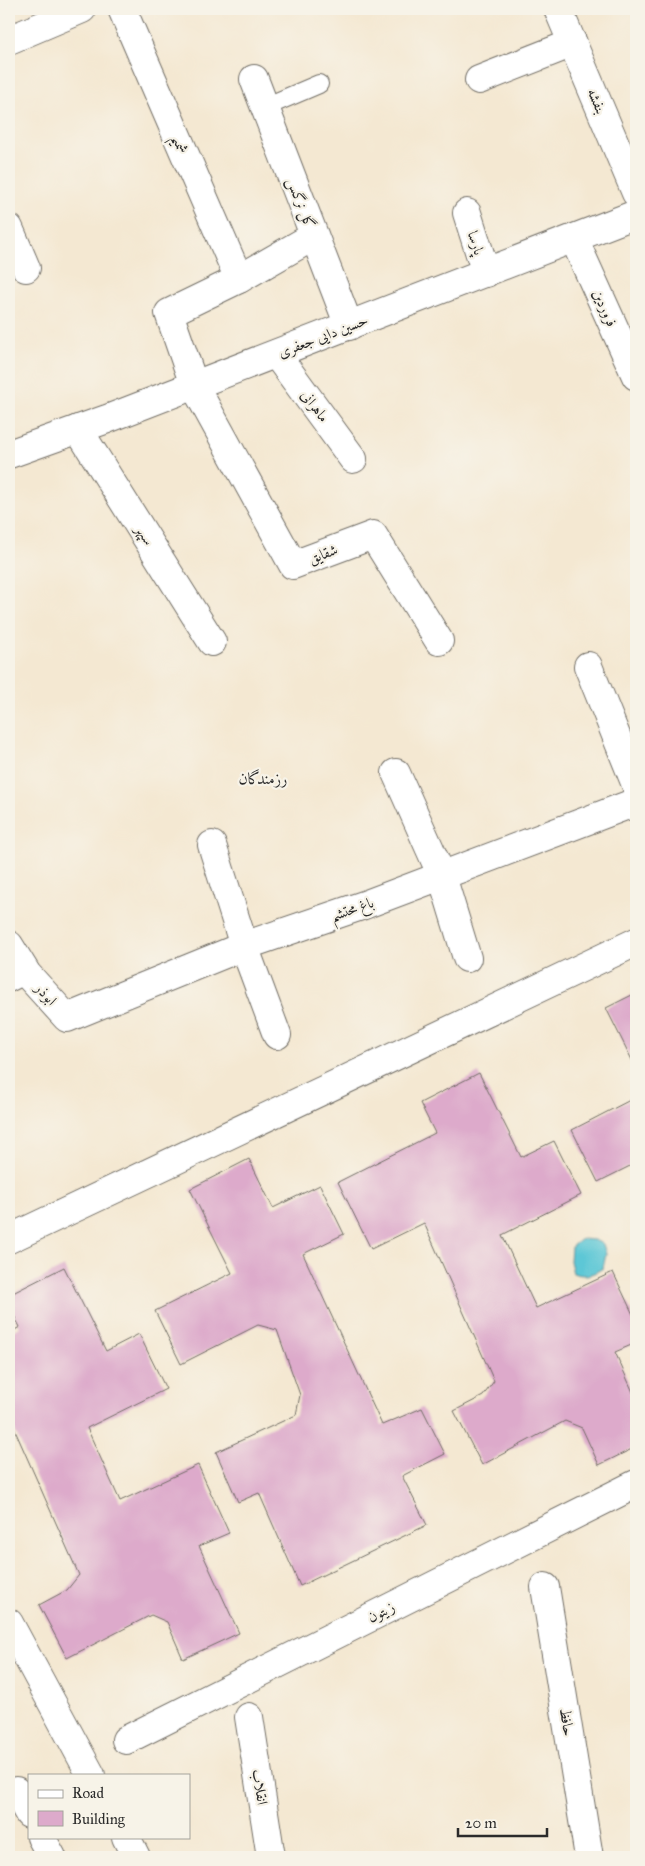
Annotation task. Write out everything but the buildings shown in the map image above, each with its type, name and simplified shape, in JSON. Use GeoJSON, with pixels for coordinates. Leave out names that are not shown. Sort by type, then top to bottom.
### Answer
{"type":"FeatureCollection","features":[{"type":"Feature","properties":{"kind":"street"},"geometry":{"type":"LineString","coordinates":[[9,40],[82,9]]}},
{"type":"Feature","properties":{"kind":"street","name":"شمیم"},"geometry":{"type":"LineString","coordinates":[[122,9],[239,279]]}},
{"type":"Feature","properties":{"kind":"street","name":"بنفشه"},"geometry":{"type":"LineString","coordinates":[[558,9],[636,193]]}},
{"type":"Feature","properties":{"kind":"street"},"geometry":{"type":"LineString","coordinates":[[479,80],[572,43]]}},
{"type":"Feature","properties":{"kind":"street","name":"گل نرگس"},"geometry":{"type":"LineString","coordinates":[[254,80],[349,326]]}},
{"type":"Feature","properties":{"kind":"street","name":"پارسا"},"geometry":{"type":"LineString","coordinates":[[466,213],[486,273]]}},
{"type":"Feature","properties":{"kind":"street","name":"حسین دایی جعفری"},"geometry":{"type":"LineString","coordinates":[[9,454],[276,354],[636,214]]}},
{"type":"Feature","properties":{"kind":"street"},"geometry":{"type":"LineString","coordinates":[[9,228],[26,268]]}},
{"type":"Feature","properties":{"kind":"street"},"geometry":{"type":"LineString","coordinates":[[194,385],[169,313],[239,279],[314,236]]}},
{"type":"Feature","properties":{"kind":"street","name":"فروردین"},"geometry":{"type":"LineString","coordinates":[[574,239],[636,376]]}},
{"type":"Feature","properties":{"kind":"street","name":"ماهرانی"},"geometry":{"type":"LineString","coordinates":[[276,354],[353,459]]}},
{"type":"Feature","properties":{"kind":"street","name":"شقایق"},"geometry":{"type":"LineString","coordinates":[[194,385],[293,565],[373,535],[439,640]]}},
{"type":"Feature","properties":{"kind":"street","name":"سپهر"},"geometry":{"type":"LineString","coordinates":[[78,429],[212,642]]}},
{"type":"Feature","properties":{"kind":"street"},"geometry":{"type":"LineString","coordinates":[[588,666],[636,785]]}},
{"type":"Feature","properties":{"kind":"street"},"geometry":{"type":"LineString","coordinates":[[396,773],[442,876],[467,958]]}},
{"type":"Feature","properties":{"kind":"street","name":"باغ محتشم"},"geometry":{"type":"LineString","coordinates":[[67,1018],[244,946],[364,905],[636,802]]}},
{"type":"Feature","properties":{"kind":"street"},"geometry":{"type":"LineString","coordinates":[[212,845],[244,946],[277,1035]]}},
{"type":"Feature","properties":{"kind":"street"},"geometry":{"type":"LineString","coordinates":[[9,1239],[636,942]]}},
{"type":"Feature","properties":{"kind":"street","name":"ابوذر"},"geometry":{"type":"LineString","coordinates":[[9,945],[18,979],[67,1018]]}},
{"type":"Feature","properties":{"kind":"street","name":"زیتون"},"geometry":{"type":"LineString","coordinates":[[126,1740],[636,1484]]}},
{"type":"Feature","properties":{"kind":"street","name":"حافظ"},"geometry":{"type":"LineString","coordinates":[[545,1587],[589,1857]]}},
{"type":"Feature","properties":{"kind":"street"},"geometry":{"type":"LineString","coordinates":[[9,1623],[91,1774]]}},
{"type":"Feature","properties":{"kind":"street","name":"انقلاب"},"geometry":{"type":"LineString","coordinates":[[249,1717],[271,1857]]}},
{"type":"Feature","properties":{"kind":"street"},"geometry":{"type":"LineString","coordinates":[[42,1838],[52,1857]]}},
{"type":"Feature","properties":{"kind":"street"},"geometry":{"type":"LineString","coordinates":[[126,1838],[136,1857]]}},
{"type":"Feature","properties":{"kind":"lane"},"geometry":{"type":"LineString","coordinates":[[265,107],[319,84]]}},
{"type":"Feature","properties":{"kind":"water"},"geometry":{"type":"Polygon","coordinates":[[[581,1239],[594,1240],[603,1244],[606,1254],[603,1268],[588,1275],[573,1273],[570,1261],[571,1247],[581,1239]]]}},
{"type":"Feature","properties":{"kind":"district","name":"رزمندگان"},"geometry":{"type":"Point","coordinates":[263,778]}}]}
